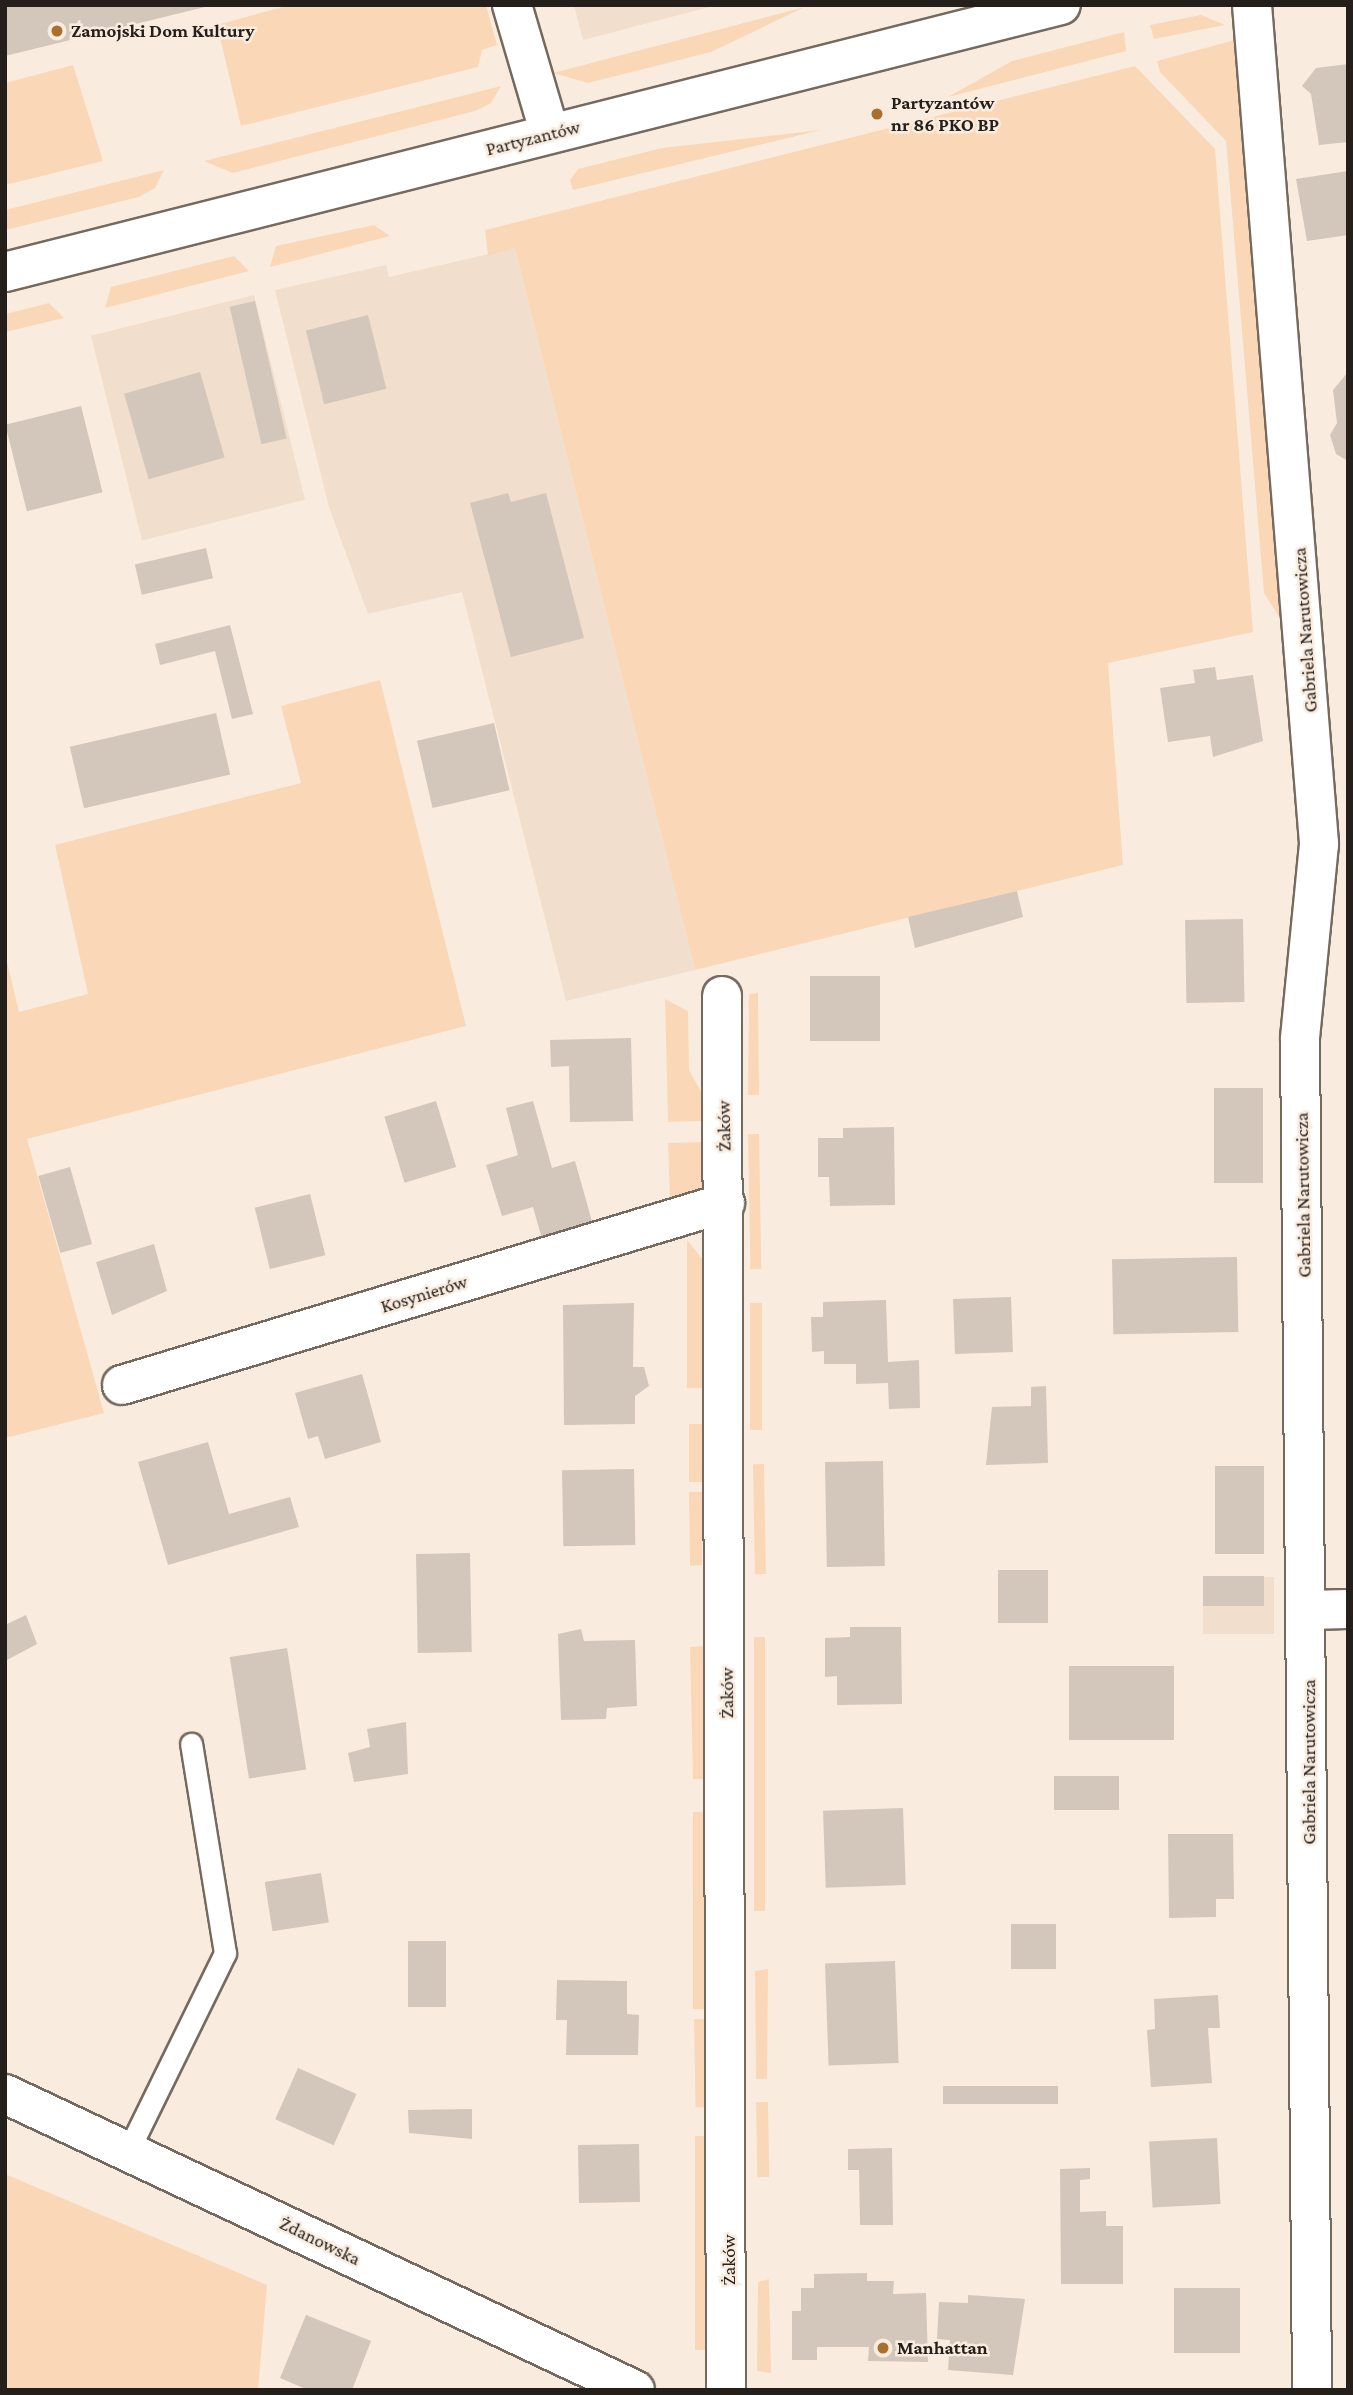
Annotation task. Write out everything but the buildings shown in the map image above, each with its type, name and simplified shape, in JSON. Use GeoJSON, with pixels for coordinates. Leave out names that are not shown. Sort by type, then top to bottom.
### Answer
{"type":"FeatureCollection","features":[{"type":"Feature","properties":{"kind":"street"},"geometry":{"type":"LineString","coordinates":[[512,5],[550,134]]}},
{"type":"Feature","properties":{"kind":"street","name":"Partyzantów"},"geometry":{"type":"LineString","coordinates":[[5,272],[1061,5]]}},
{"type":"Feature","properties":{"kind":"street","name":"Gabriela Narutowicza"},"geometry":{"type":"LineString","coordinates":[[1252,5],[1319,844],[1300,1039],[1308,1610],[1312,2390]]}},
{"type":"Feature","properties":{"kind":"street","name":"Żaków"},"geometry":{"type":"LineString","coordinates":[[722,996],[725,1203],[726,2390]]}},
{"type":"Feature","properties":{"kind":"street","name":"Kosynierów"},"geometry":{"type":"LineString","coordinates":[[122,1385],[725,1203]]}},
{"type":"Feature","properties":{"kind":"street"},"geometry":{"type":"LineString","coordinates":[[1308,1610],[1348,1609]]}},
{"type":"Feature","properties":{"kind":"street","name":"Żdanowska"},"geometry":{"type":"LineString","coordinates":[[5,2094],[130,2147],[632,2389]]}},
{"type":"Feature","properties":{"kind":"lane"},"geometry":{"type":"LineString","coordinates":[[130,2147],[226,1954],[191,1744]]}},
{"type":"Feature","properties":{"kind":"shaded area"},"geometry":{"type":"Polygon","coordinates":[[[290,5],[486,5],[497,45],[482,50],[478,67],[241,126],[217,25],[290,5]]]}},
{"type":"Feature","properties":{"kind":"shaded area"},"geometry":{"type":"Polygon","coordinates":[[[574,5],[717,5],[583,40],[574,5]]]}},
{"type":"Feature","properties":{"kind":"shaded area"},"geometry":{"type":"Polygon","coordinates":[[[805,7],[711,52],[588,83],[553,73],[805,7]]]}},
{"type":"Feature","properties":{"kind":"shaded area"},"geometry":{"type":"Polygon","coordinates":[[[1201,15],[1225,25],[1154,39],[1150,25],[1201,15]]]}},
{"type":"Feature","properties":{"kind":"shaded area"},"geometry":{"type":"Polygon","coordinates":[[[1124,32],[1126,51],[948,97],[1012,61],[1124,32]]]}},
{"type":"Feature","properties":{"kind":"shaded area"},"geometry":{"type":"Polygon","coordinates":[[[1235,40],[1238,47],[1283,623],[1264,593],[1226,141],[1160,72],[1157,61],[1235,40]]]}},
{"type":"Feature","properties":{"kind":"shaded area"},"geometry":{"type":"Polygon","coordinates":[[[73,65],[103,161],[5,185],[5,83],[73,65]]]}},
{"type":"Feature","properties":{"kind":"shaded area"},"geometry":{"type":"Polygon","coordinates":[[[1135,66],[1215,149],[1253,632],[1108,663],[1123,865],[695,970],[515,248],[488,256],[485,230],[1135,66]]]}},
{"type":"Feature","properties":{"kind":"shaded area"},"geometry":{"type":"Polygon","coordinates":[[[501,86],[491,103],[475,111],[233,173],[204,161],[501,86]]]}},
{"type":"Feature","properties":{"kind":"shaded area"},"geometry":{"type":"Polygon","coordinates":[[[821,130],[573,190],[570,180],[578,169],[662,148],[821,130]]]}},
{"type":"Feature","properties":{"kind":"shaded area"},"geometry":{"type":"Polygon","coordinates":[[[164,170],[155,188],[139,197],[5,230],[5,210],[164,170]]]}},
{"type":"Feature","properties":{"kind":"shaded area"},"geometry":{"type":"Polygon","coordinates":[[[374,225],[390,236],[270,267],[276,246],[374,225]]]}},
{"type":"Feature","properties":{"kind":"shaded area"},"geometry":{"type":"Polygon","coordinates":[[[515,248],[695,970],[566,1001],[462,592],[368,614],[329,507],[275,290],[386,265],[389,277],[515,248]]]}},
{"type":"Feature","properties":{"kind":"shaded area"},"geometry":{"type":"Polygon","coordinates":[[[234,256],[249,271],[105,308],[111,287],[234,256]]]}},
{"type":"Feature","properties":{"kind":"shaded area"},"geometry":{"type":"Polygon","coordinates":[[[254,295],[305,500],[142,540],[91,336],[254,295]]]}},
{"type":"Feature","properties":{"kind":"shaded area"},"geometry":{"type":"Polygon","coordinates":[[[49,303],[64,318],[5,332],[5,314],[49,303]]]}},
{"type":"Feature","properties":{"kind":"shaded area"},"geometry":{"type":"Polygon","coordinates":[[[380,680],[466,1026],[27,1139],[104,1413],[5,1438],[5,953],[19,1012],[88,994],[55,845],[301,783],[281,706],[380,680]]]}},
{"type":"Feature","properties":{"kind":"shaded area"},"geometry":{"type":"Polygon","coordinates":[[[758,993],[759,1095],[748,1095],[749,994],[758,993]]]}},
{"type":"Feature","properties":{"kind":"shaded area"},"geometry":{"type":"Polygon","coordinates":[[[665,999],[688,1011],[689,1070],[703,1095],[702,1121],[668,1122],[665,999]]]}},
{"type":"Feature","properties":{"kind":"shaded area"},"geometry":{"type":"Polygon","coordinates":[[[748,1134],[759,1134],[761,1269],[750,1269],[748,1134]]]}},
{"type":"Feature","properties":{"kind":"shaded area"},"geometry":{"type":"Polygon","coordinates":[[[702,1142],[703,1190],[670,1201],[668,1143],[702,1142]]]}},
{"type":"Feature","properties":{"kind":"shaded area"},"geometry":{"type":"Polygon","coordinates":[[[687,1240],[704,1261],[704,1388],[687,1388],[687,1240]]]}},
{"type":"Feature","properties":{"kind":"shaded area"},"geometry":{"type":"Polygon","coordinates":[[[750,1303],[762,1303],[762,1430],[750,1430],[750,1303]]]}},
{"type":"Feature","properties":{"kind":"shaded area"},"geometry":{"type":"Polygon","coordinates":[[[689,1424],[702,1424],[702,1482],[689,1482],[689,1424]]]}},
{"type":"Feature","properties":{"kind":"shaded area"},"geometry":{"type":"Polygon","coordinates":[[[753,1464],[764,1464],[766,1574],[755,1574],[753,1464]]]}},
{"type":"Feature","properties":{"kind":"shaded area"},"geometry":{"type":"Polygon","coordinates":[[[689,1492],[703,1492],[702,1565],[690,1566],[689,1492]]]}},
{"type":"Feature","properties":{"kind":"shaded area"},"geometry":{"type":"Polygon","coordinates":[[[1203,1577],[1274,1577],[1274,1634],[1203,1634],[1203,1577]]]}},
{"type":"Feature","properties":{"kind":"shaded area"},"geometry":{"type":"Polygon","coordinates":[[[754,1637],[765,1637],[765,1911],[754,1911],[754,1637]]]}},
{"type":"Feature","properties":{"kind":"shaded area"},"geometry":{"type":"Polygon","coordinates":[[[704,1646],[705,1779],[693,1779],[690,1647],[704,1646]]]}},
{"type":"Feature","properties":{"kind":"shaded area"},"geometry":{"type":"Polygon","coordinates":[[[693,1812],[705,1812],[705,2009],[693,2009],[693,1812]]]}},
{"type":"Feature","properties":{"kind":"shaded area"},"geometry":{"type":"Polygon","coordinates":[[[768,1969],[767,2079],[756,2079],[755,1971],[768,1969]]]}},
{"type":"Feature","properties":{"kind":"shaded area"},"geometry":{"type":"Polygon","coordinates":[[[694,2019],[706,2019],[708,2107],[696,2107],[694,2019]]]}},
{"type":"Feature","properties":{"kind":"shaded area"},"geometry":{"type":"Polygon","coordinates":[[[756,2102],[768,2102],[769,2177],[757,2177],[756,2102]]]}},
{"type":"Feature","properties":{"kind":"shaded area"},"geometry":{"type":"Polygon","coordinates":[[[695,2136],[707,2136],[707,2350],[695,2350],[695,2136]]]}},
{"type":"Feature","properties":{"kind":"shaded area"},"geometry":{"type":"Polygon","coordinates":[[[5,2174],[267,2285],[258,2390],[5,2390],[5,2174]]]}},
{"type":"Feature","properties":{"kind":"shaded area"},"geometry":{"type":"Polygon","coordinates":[[[769,2279],[771,2373],[757,2371],[758,2282],[769,2279]]]}},
{"type":"Feature","properties":{"kind":"place","name":"Zamojski Dom Kultury"},"geometry":{"type":"Point","coordinates":[57,31]}},
{"type":"Feature","properties":{"kind":"place","name":"Partyzantów nr 86 PKO BP"},"geometry":{"type":"Point","coordinates":[877,114]}},
{"type":"Feature","properties":{"kind":"place","name":"Manhattan"},"geometry":{"type":"Point","coordinates":[883,2348]}}]}
